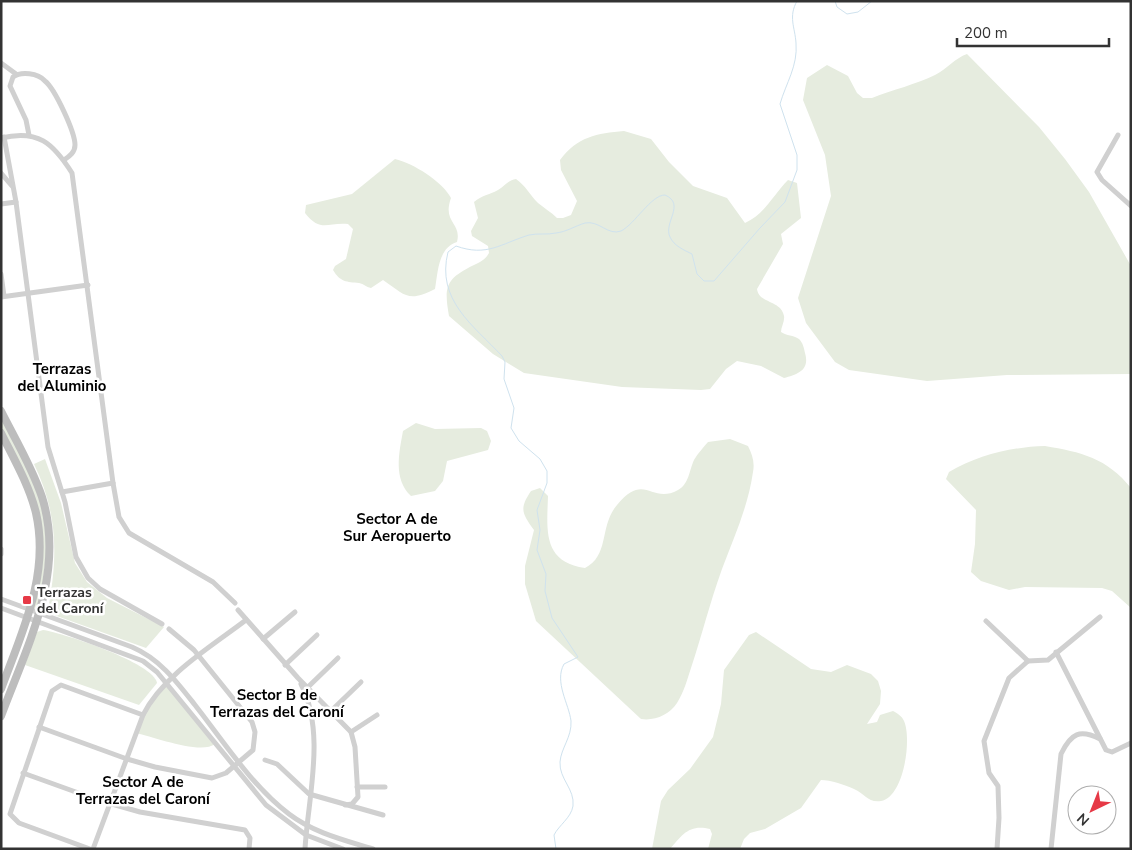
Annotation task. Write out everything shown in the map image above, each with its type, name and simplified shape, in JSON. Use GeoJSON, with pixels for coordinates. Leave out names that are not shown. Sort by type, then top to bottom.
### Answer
{"type":"FeatureCollection","features":[{"type":"Feature","properties":{"kind":"street"},"geometry":{"type":"LineString","coordinates":[[1,62],[16,74],[42,78],[50,86],[75,142],[73,152],[64,160]]}},
{"type":"Feature","properties":{"kind":"street"},"geometry":{"type":"LineString","coordinates":[[16,74],[11,79],[10,86],[26,120],[29,135]]}},
{"type":"Feature","properties":{"kind":"street"},"geometry":{"type":"LineString","coordinates":[[162,624],[106,592],[88,578],[76,557],[62,492],[48,448],[16,202],[2,138],[16,134],[29,135],[47,143],[64,160],[73,177],[113,484],[119,517],[129,533],[213,582],[235,603]]}},
{"type":"Feature","properties":{"kind":"street"},"geometry":{"type":"LineString","coordinates":[[1118,134],[1097,172],[1102,180],[1131,206]]}},
{"type":"Feature","properties":{"kind":"street"},"geometry":{"type":"LineString","coordinates":[[1,173],[14,189]]}},
{"type":"Feature","properties":{"kind":"street"},"geometry":{"type":"LineString","coordinates":[[1,182],[9,181]]}},
{"type":"Feature","properties":{"kind":"street"},"geometry":{"type":"LineString","coordinates":[[1,204],[16,202]]}},
{"type":"Feature","properties":{"kind":"street"},"geometry":{"type":"LineString","coordinates":[[1,274],[2,297],[88,285]]}},
{"type":"Feature","properties":{"kind":"street"},"geometry":{"type":"LineString","coordinates":[[1,411],[34,477],[47,521],[50,547],[48,575],[37,617],[1,716]]}},
{"type":"Feature","properties":{"kind":"street"},"geometry":{"type":"LineString","coordinates":[[1,433],[29,491],[38,525],[39,570],[29,614],[1,689]]}},
{"type":"Feature","properties":{"kind":"street"},"geometry":{"type":"LineString","coordinates":[[62,492],[113,484]]}},
{"type":"Feature","properties":{"kind":"street"},"geometry":{"type":"LineString","coordinates":[[1,549],[1,554]]}},
{"type":"Feature","properties":{"kind":"street"},"geometry":{"type":"LineString","coordinates":[[1,599],[29,614],[137,658],[157,672],[266,805],[306,835],[343,849]]}},
{"type":"Feature","properties":{"kind":"street"},"geometry":{"type":"LineString","coordinates":[[1,608],[29,614]]}},
{"type":"Feature","properties":{"kind":"street"},"geometry":{"type":"LineString","coordinates":[[238,610],[285,665],[351,732],[355,747],[357,800],[352,804],[345,805]]}},
{"type":"Feature","properties":{"kind":"street"},"geometry":{"type":"LineString","coordinates":[[263,639],[295,612]]}},
{"type":"Feature","properties":{"kind":"street"},"geometry":{"type":"LineString","coordinates":[[37,617],[140,651],[157,662],[275,802],[306,825],[332,836],[373,849]]}},
{"type":"Feature","properties":{"kind":"street"},"geometry":{"type":"LineString","coordinates":[[997,849],[999,818],[998,786],[988,774],[984,741],[1010,678],[1028,661],[1048,660],[1100,617]]}},
{"type":"Feature","properties":{"kind":"street"},"geometry":{"type":"LineString","coordinates":[[143,714],[59,685],[52,691],[10,809],[11,817],[19,823],[92,849],[143,714],[154,696],[172,678],[246,620]]}},
{"type":"Feature","properties":{"kind":"street"},"geometry":{"type":"LineString","coordinates":[[986,621],[1028,661]]}},
{"type":"Feature","properties":{"kind":"street"},"geometry":{"type":"LineString","coordinates":[[39,727],[126,759],[162,769],[212,778],[222,776],[241,762],[252,753],[255,746],[254,726],[244,709],[199,656],[184,640],[169,629]]}},
{"type":"Feature","properties":{"kind":"street"},"geometry":{"type":"LineString","coordinates":[[285,665],[317,635]]}},
{"type":"Feature","properties":{"kind":"street"},"geometry":{"type":"LineString","coordinates":[[1056,652],[1106,750],[1110,752],[1131,743]]}},
{"type":"Feature","properties":{"kind":"street"},"geometry":{"type":"LineString","coordinates":[[307,688],[338,658]]}},
{"type":"Feature","properties":{"kind":"street"},"geometry":{"type":"LineString","coordinates":[[298,678],[309,703],[313,723],[310,794],[305,849]]}},
{"type":"Feature","properties":{"kind":"street"},"geometry":{"type":"LineString","coordinates":[[331,711],[361,682]]}},
{"type":"Feature","properties":{"kind":"street"},"geometry":{"type":"LineString","coordinates":[[351,732],[377,715]]}},
{"type":"Feature","properties":{"kind":"street"},"geometry":{"type":"LineString","coordinates":[[1051,849],[1060,762],[1064,747],[1078,734],[1084,733],[1100,739]]}},
{"type":"Feature","properties":{"kind":"street"},"geometry":{"type":"LineString","coordinates":[[265,760],[277,764],[310,794],[383,815]]}},
{"type":"Feature","properties":{"kind":"street"},"geometry":{"type":"LineString","coordinates":[[23,772],[110,804],[177,820],[241,828],[249,834],[249,849]]}},
{"type":"Feature","properties":{"kind":"street"},"geometry":{"type":"LineString","coordinates":[[358,787],[385,787]]}},
{"type":"Feature","properties":{"kind":"shaded area"},"geometry":{"type":"Polygon","coordinates":[[[967,54],[1039,127],[1065,159],[1089,192],[1131,266],[1131,374],[1007,375],[927,381],[849,370],[835,362],[806,323],[798,298],[831,196],[825,155],[803,100],[807,78],[827,65],[848,76],[857,93],[863,98],[872,98],[935,75],[967,54]]]}},
{"type":"Feature","properties":{"kind":"shaded area"},"geometry":{"type":"Polygon","coordinates":[[[624,131],[651,139],[669,162],[693,186],[727,198],[745,223],[758,215],[788,180],[797,183],[801,218],[781,234],[783,244],[757,289],[762,297],[775,304],[782,311],[784,318],[781,332],[799,339],[804,347],[806,364],[798,373],[784,378],[761,366],[737,361],[726,369],[710,389],[701,390],[622,387],[524,373],[493,354],[449,316],[447,291],[452,280],[464,270],[482,260],[489,253],[488,246],[472,236],[471,231],[478,218],[474,202],[516,179],[538,203],[557,218],[571,215],[577,201],[561,170],[560,160],[573,146],[581,141],[596,135],[624,131]]]}},
{"type":"Feature","properties":{"kind":"shaded area"},"geometry":{"type":"Polygon","coordinates":[[[395,159],[427,174],[447,192],[451,198],[449,206],[450,218],[458,235],[457,242],[446,249],[442,255],[435,289],[419,296],[402,293],[383,280],[371,288],[361,283],[347,282],[341,279],[333,270],[335,266],[346,259],[353,229],[348,224],[320,225],[305,213],[306,205],[352,194],[395,159]]]}},
{"type":"Feature","properties":{"kind":"shaded area"},"geometry":{"type":"Polygon","coordinates":[[[1,411],[34,477],[49,532],[39,613],[30,610],[37,587],[36,513],[1,433],[1,411]]]}},
{"type":"Feature","properties":{"kind":"shaded area"},"geometry":{"type":"Polygon","coordinates":[[[416,423],[435,429],[481,428],[487,431],[491,441],[488,450],[447,461],[443,481],[435,491],[411,496],[402,482],[399,457],[403,431],[416,423]]]}},
{"type":"Feature","properties":{"kind":"shaded area"},"geometry":{"type":"Polygon","coordinates":[[[730,439],[748,446],[753,458],[754,465],[751,485],[744,510],[718,581],[682,695],[674,707],[666,714],[651,719],[641,719],[536,621],[525,584],[525,566],[534,530],[525,515],[525,502],[531,491],[540,488],[548,496],[548,532],[554,551],[561,559],[571,565],[585,568],[598,556],[611,513],[627,495],[641,489],[661,494],[669,494],[678,490],[688,477],[694,460],[708,442],[730,439]]]}},
{"type":"Feature","properties":{"kind":"shaded area"},"geometry":{"type":"Polygon","coordinates":[[[1045,446],[1082,454],[1103,463],[1131,488],[1131,608],[1112,591],[1102,588],[1025,587],[1009,590],[981,581],[971,572],[975,544],[976,510],[946,479],[949,472],[971,461],[995,453],[1045,446]]]}},
{"type":"Feature","properties":{"kind":"shaded area"},"geometry":{"type":"Polygon","coordinates":[[[45,459],[61,503],[75,563],[87,582],[107,598],[164,627],[146,648],[54,615],[48,610],[53,571],[54,536],[48,500],[34,464],[45,459]]]}},
{"type":"Feature","properties":{"kind":"shaded area"},"geometry":{"type":"Polygon","coordinates":[[[43,630],[87,643],[125,658],[152,675],[157,683],[139,705],[25,665],[37,632],[43,630]]]}},
{"type":"Feature","properties":{"kind":"shaded area"},"geometry":{"type":"Polygon","coordinates":[[[756,632],[811,669],[831,672],[847,665],[871,674],[878,681],[881,691],[880,704],[867,724],[877,722],[880,715],[893,711],[904,721],[907,741],[904,766],[900,779],[889,797],[881,801],[873,801],[847,786],[821,780],[801,808],[765,829],[750,833],[744,839],[740,849],[708,849],[712,834],[710,829],[697,828],[691,829],[678,839],[670,849],[652,849],[661,801],[668,790],[690,769],[713,737],[721,704],[724,670],[749,635],[756,632]]]}},
{"type":"Feature","properties":{"kind":"shaded area"},"geometry":{"type":"Polygon","coordinates":[[[166,683],[215,744],[208,747],[189,746],[136,733],[143,715],[166,683]]]}},
{"type":"Feature","properties":{"kind":"waterway"},"geometry":{"type":"LineString","coordinates":[[556,849],[554,835],[570,814],[573,806],[572,794],[560,768],[561,757],[571,727],[570,714],[561,685],[561,671],[564,664],[578,657],[552,618],[545,591],[546,574],[537,550],[540,530],[537,510],[547,483],[547,471],[540,459],[519,441],[511,428],[514,408],[504,379],[505,362],[502,356],[469,322],[452,298],[447,284],[448,252],[456,246],[485,250],[529,235],[560,232],[585,223],[595,224],[616,232],[621,231],[654,200],[665,195],[674,203],[669,226],[670,237],[674,243],[692,254],[697,274],[704,281],[714,281],[785,202],[797,170],[797,155],[780,104],[795,59],[796,43],[792,17],[797,1]]}},
{"type":"Feature","properties":{"kind":"waterway"},"geometry":{"type":"LineString","coordinates":[[835,1],[837,7],[847,14],[858,12],[872,1]]}},
{"type":"Feature","properties":{"kind":"waterway"},"geometry":{"type":"LineString","coordinates":[[942,1],[949,1]]}},
{"type":"Feature","properties":{"kind":"place","name":"Terrazas del Caroní"},"geometry":{"type":"Point","coordinates":[27,600]}},
{"type":"Feature","properties":{"kind":"district","name":"Terrazas del Aluminio"},"geometry":{"type":"Point","coordinates":[62,378]}},
{"type":"Feature","properties":{"kind":"district","name":"Sector A de Sur Aeropuerto"},"geometry":{"type":"Point","coordinates":[397,528]}},
{"type":"Feature","properties":{"kind":"district","name":"Sector B de Terrazas del Caroní"},"geometry":{"type":"Point","coordinates":[277,704]}},
{"type":"Feature","properties":{"kind":"district","name":"Sector A de Terrazas del Caroní"},"geometry":{"type":"Point","coordinates":[143,790]}}]}
